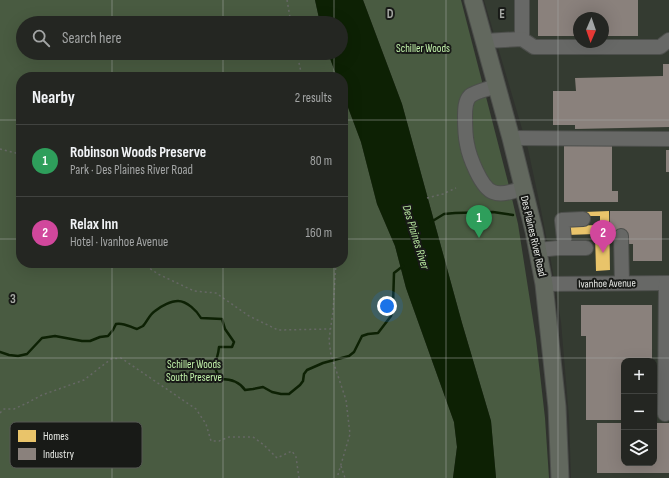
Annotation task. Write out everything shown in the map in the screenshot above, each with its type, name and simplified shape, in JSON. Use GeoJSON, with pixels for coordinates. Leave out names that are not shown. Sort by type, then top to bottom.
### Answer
{"type":"FeatureCollection","features":[{"type":"Feature","properties":{"kind":"main road","name":"Des Plaines River Road"},"geometry":{"type":"LineString","coordinates":[[473,0],[538,250],[544,284],[557,407],[560,478]]}},
{"type":"Feature","properties":{"kind":"street"},"geometry":{"type":"LineString","coordinates":[[522,0],[522,39]]}},
{"type":"Feature","properties":{"kind":"street"},"geometry":{"type":"LineString","coordinates":[[484,40],[522,39],[534,47],[660,47],[669,40]]}},
{"type":"Feature","properties":{"kind":"street"},"geometry":{"type":"LineString","coordinates":[[496,86],[471,95],[468,99],[465,113],[465,130],[470,156],[474,167],[487,189],[498,194],[523,188]]}},
{"type":"Feature","properties":{"kind":"street"},"geometry":{"type":"LineString","coordinates":[[510,138],[669,139]]}},
{"type":"Feature","properties":{"kind":"street"},"geometry":{"type":"LineString","coordinates":[[565,248],[562,220],[583,219]]}},
{"type":"Feature","properties":{"kind":"street"},"geometry":{"type":"LineString","coordinates":[[622,236],[622,283]]}},
{"type":"Feature","properties":{"kind":"street"},"geometry":{"type":"LineString","coordinates":[[538,250],[586,248]]}},
{"type":"Feature","properties":{"kind":"street"},"geometry":{"type":"LineString","coordinates":[[665,414],[667,283]]}},
{"type":"Feature","properties":{"kind":"street","name":"Ivanhoe Avenue"},"geometry":{"type":"LineString","coordinates":[[544,284],[667,283]]}},
{"type":"Feature","properties":{"kind":"path"},"geometry":{"type":"LineString","coordinates":[[287,0],[290,16]]}},
{"type":"Feature","properties":{"kind":"path"},"geometry":{"type":"LineString","coordinates":[[298,60],[301,72]]}},
{"type":"Feature","properties":{"kind":"path"},"geometry":{"type":"LineString","coordinates":[[0,149],[16,153]]}},
{"type":"Feature","properties":{"kind":"path"},"geometry":{"type":"LineString","coordinates":[[427,198],[443,194],[456,188]]}},
{"type":"Feature","properties":{"kind":"path"},"geometry":{"type":"LineString","coordinates":[[149,268],[158,274],[194,291],[216,293],[249,316],[278,330],[330,329]]}},
{"type":"Feature","properties":{"kind":"path"},"geometry":{"type":"LineString","coordinates":[[336,268],[333,311],[329,340],[333,363],[346,400],[350,434],[337,478]]}},
{"type":"Feature","properties":{"kind":"path"},"geometry":{"type":"LineString","coordinates":[[0,413],[4,409],[14,409],[42,395],[84,380],[111,360],[121,358],[196,410],[206,424],[211,441],[219,442],[229,437],[253,437],[264,445],[277,458],[292,451],[296,457],[299,478]]}},
{"type":"Feature","properties":{"kind":"path"},"geometry":{"type":"LineString","coordinates":[[341,465],[344,478]]}},
{"type":"Feature","properties":{"kind":"shaded area"},"geometry":{"type":"Polygon","coordinates":[[[484,0],[669,0],[669,478],[571,478],[569,417],[561,322],[541,210],[528,149],[484,0]]]}},
{"type":"Feature","properties":{"kind":"green space","name":"Schiller Woods South Preserve"},"geometry":{"type":"Polygon","coordinates":[[[0,0],[315,0],[318,16],[16,16],[16,60],[331,60],[335,72],[16,72],[16,268],[348,268],[348,107],[361,142],[377,204],[395,246],[406,288],[454,422],[457,447],[453,478],[0,478],[0,0]]]}},
{"type":"Feature","properties":{"kind":"green space","name":"Schiller Woods"},"geometry":{"type":"Polygon","coordinates":[[[363,0],[461,0],[518,224],[536,339],[545,418],[549,478],[496,478],[491,421],[462,323],[402,104],[363,0]]]}},
{"type":"Feature","properties":{"kind":"water","name":"Des Plaines River"},"geometry":{"type":"Polygon","coordinates":[[[315,0],[363,0],[402,104],[462,323],[491,421],[496,478],[453,478],[457,447],[454,422],[406,288],[395,246],[377,204],[361,142],[348,107],[348,72],[335,72],[331,60],[348,60],[348,16],[318,16],[315,0]]]}},
{"type":"Feature","properties":{"kind":"building: Homes"},"geometry":{"type":"Polygon","coordinates":[[[609,211],[610,270],[596,271],[595,234],[567,235],[567,226],[600,225],[600,216],[584,216],[584,212],[609,211]]]}},
{"type":"Feature","properties":{"kind":"building: Industry"},"geometry":{"type":"Polygon","coordinates":[[[538,0],[638,0],[638,36],[609,36],[609,12],[573,12],[573,36],[538,36],[538,0]]]}},
{"type":"Feature","properties":{"kind":"building: Industry"},"geometry":{"type":"Polygon","coordinates":[[[663,64],[669,64],[669,127],[575,129],[575,125],[553,125],[553,91],[576,91],[575,78],[663,76],[663,64]]]}},
{"type":"Feature","properties":{"kind":"building: Industry"},"geometry":{"type":"Polygon","coordinates":[[[564,146],[612,146],[612,191],[618,191],[618,202],[564,202],[564,146]]]}},
{"type":"Feature","properties":{"kind":"building: Industry"},"geometry":{"type":"Polygon","coordinates":[[[666,150],[669,150],[669,172],[666,172],[666,150]]]}},
{"type":"Feature","properties":{"kind":"building: Industry"},"geometry":{"type":"Polygon","coordinates":[[[610,211],[662,211],[662,261],[633,261],[633,244],[627,244],[627,231],[610,231],[610,211]]]}},
{"type":"Feature","properties":{"kind":"building: Industry"},"geometry":{"type":"Polygon","coordinates":[[[581,305],[652,305],[652,358],[621,358],[621,420],[586,420],[586,336],[581,336],[581,305]]]}},
{"type":"Feature","properties":{"kind":"building: Industry"},"geometry":{"type":"Polygon","coordinates":[[[597,423],[621,423],[621,466],[657,466],[657,423],[669,423],[669,473],[597,473],[597,423]]]}},
{"type":"Feature","properties":{"kind":"waterway"},"geometry":{"type":"LineString","coordinates":[[431,222],[444,214],[455,213],[493,212],[513,215]]}},
{"type":"Feature","properties":{"kind":"waterway"},"geometry":{"type":"LineString","coordinates":[[0,352],[18,356],[27,354],[42,338],[55,336],[90,341],[108,336],[116,324],[124,324],[137,329],[143,326],[151,314],[160,307],[172,302],[181,301],[197,312],[201,318],[222,319],[225,329],[234,342],[232,347],[219,347],[215,367],[221,379],[234,381],[240,384],[245,390],[263,387],[272,392],[289,394],[300,385],[307,370],[323,363],[349,356],[354,352],[362,336],[378,333],[391,316],[393,305],[394,273],[403,266]]}},
{"type":"Feature","properties":{"kind":"place","name":"Robinson Woods Preserve"},"geometry":{"type":"Point","coordinates":[479,238]}},
{"type":"Feature","properties":{"kind":"place","name":"Relax Inn"},"geometry":{"type":"Point","coordinates":[603,253]}}]}
